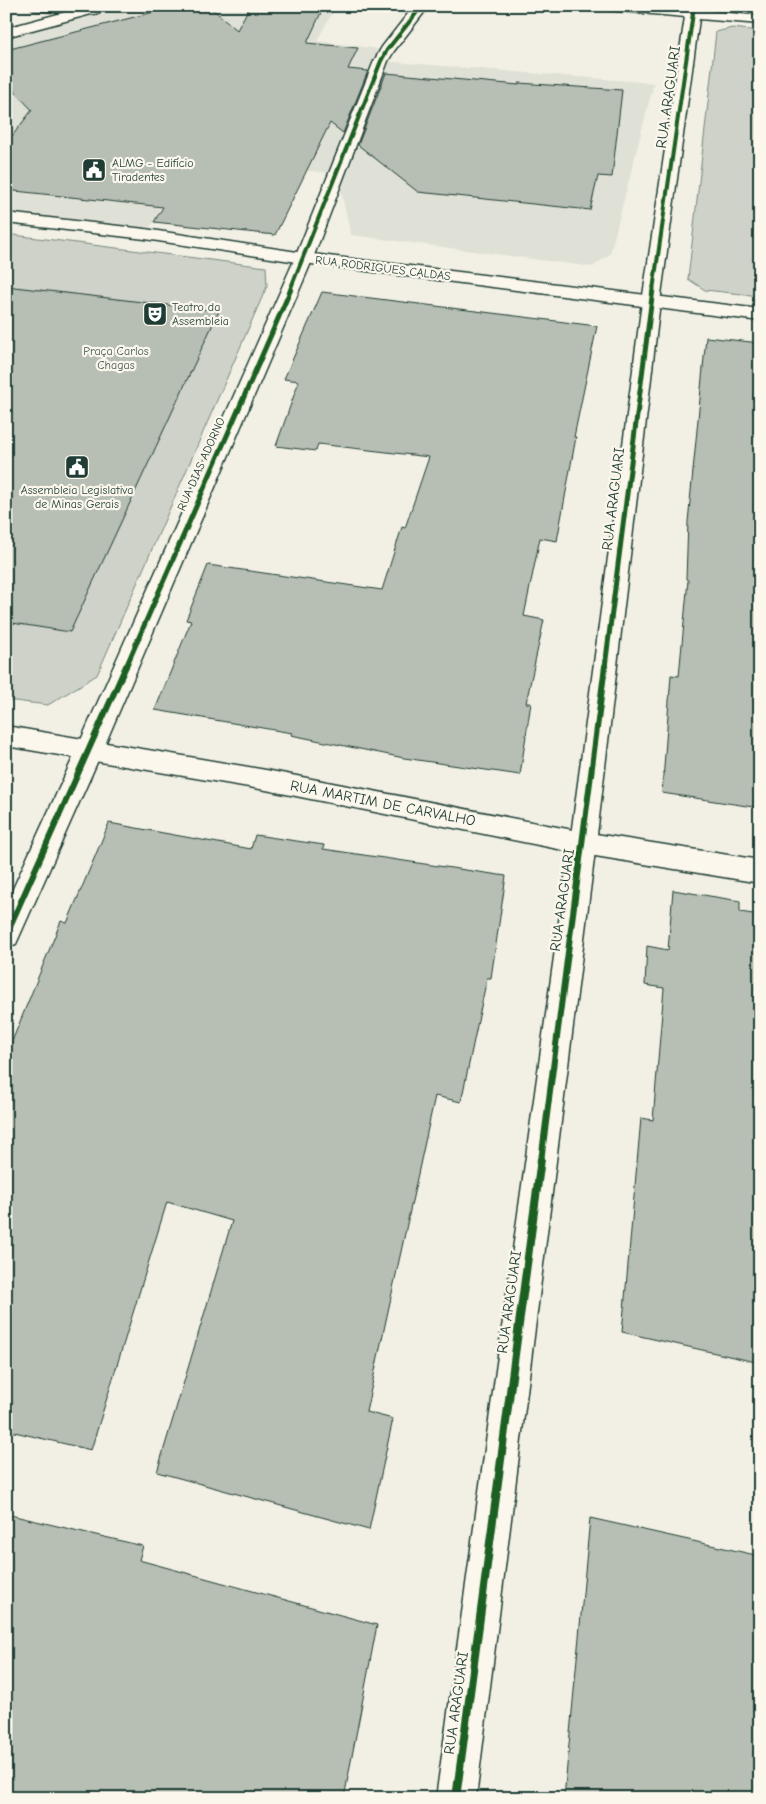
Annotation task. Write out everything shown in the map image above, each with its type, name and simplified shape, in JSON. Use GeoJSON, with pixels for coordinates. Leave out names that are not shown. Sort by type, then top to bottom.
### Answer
{"type":"FeatureCollection","features":[{"type":"Feature","properties":{"kind":"street"},"geometry":{"type":"LineString","coordinates":[[29,9],[41,6],[99,8]]}},
{"type":"Feature","properties":{"kind":"street","name":"RUA DIAS ADORNO"},"geometry":{"type":"LineString","coordinates":[[6,935],[90,749],[304,258],[386,50],[422,6]]}},
{"type":"Feature","properties":{"kind":"street"},"geometry":{"type":"LineString","coordinates":[[608,6],[693,10],[760,20]]}},
{"type":"Feature","properties":{"kind":"street"},"geometry":{"type":"LineString","coordinates":[[6,33],[99,8]]}},
{"type":"Feature","properties":{"kind":"street","name":"RUA ARAGUARI"},"geometry":{"type":"LineString","coordinates":[[456,1798],[583,843],[651,302],[693,10]]}},
{"type":"Feature","properties":{"kind":"street","name":"RUA RODRIGUES CALDAS"},"geometry":{"type":"LineString","coordinates":[[6,218],[145,234],[304,258],[760,315]]}},
{"type":"Feature","properties":{"kind":"street","name":"RUA MARTIM DE CARVALHO"},"geometry":{"type":"LineString","coordinates":[[6,736],[266,780],[583,843],[760,872]]}},
{"type":"Feature","properties":{"kind":"shaded area"},"geometry":{"type":"Polygon","coordinates":[[[102,6],[336,6],[317,41],[387,50],[382,61],[654,83],[610,254],[593,267],[351,235],[337,174],[186,156],[154,222],[145,234],[6,218],[6,34],[102,6]]]}},
{"type":"Feature","properties":{"kind":"green space"},"geometry":{"type":"Polygon","coordinates":[[[732,28],[760,31],[760,296],[705,290],[688,279],[716,32],[732,28]]]}},
{"type":"Feature","properties":{"kind":"green space","name":"Praça Carlos Chagas"},"geometry":{"type":"Polygon","coordinates":[[[6,234],[266,267],[267,286],[97,675],[48,705],[6,700],[6,234]]]}},
{"type":"Feature","properties":{"kind":"building"},"geometry":{"type":"Polygon","coordinates":[[[177,6],[209,6],[237,30],[250,6],[324,6],[307,43],[358,48],[348,69],[368,71],[343,133],[330,123],[275,235],[154,222],[163,207],[6,190],[6,144],[32,110],[6,82],[6,50],[177,6]]]}},
{"type":"Feature","properties":{"kind":"building"},"geometry":{"type":"Polygon","coordinates":[[[386,73],[519,85],[519,83],[622,90],[612,177],[598,176],[590,210],[418,192],[358,145],[386,73]]]}},
{"type":"Feature","properties":{"kind":"building","name":"Assembleia Legislativa de Minas Gerais"},"geometry":{"type":"Polygon","coordinates":[[[6,286],[219,311],[70,632],[6,622],[6,286]]]}},
{"type":"Feature","properties":{"kind":"building"},"geometry":{"type":"Polygon","coordinates":[[[322,292],[597,326],[574,437],[576,437],[557,541],[540,538],[524,616],[544,620],[526,703],[531,703],[520,775],[404,758],[291,735],[292,733],[155,710],[191,621],[186,620],[208,565],[382,590],[402,527],[405,528],[429,457],[318,444],[316,451],[276,446],[299,381],[284,379],[322,292]]]}},
{"type":"Feature","properties":{"kind":"building"},"geometry":{"type":"Polygon","coordinates":[[[706,337],[760,343],[760,808],[662,793],[671,675],[679,676],[688,580],[686,579],[688,522],[706,337]]]}},
{"type":"Feature","properties":{"kind":"building"},"geometry":{"type":"Polygon","coordinates":[[[109,823],[251,849],[255,835],[324,845],[323,849],[506,876],[491,978],[487,978],[461,1102],[435,1096],[366,1412],[393,1419],[369,1530],[157,1472],[232,1221],[167,1202],[91,1450],[6,1430],[6,1056],[61,921],[67,923],[109,823]]]}},
{"type":"Feature","properties":{"kind":"building"},"geometry":{"type":"Polygon","coordinates":[[[673,890],[740,901],[740,912],[760,915],[760,1363],[622,1332],[641,1118],[653,1120],[664,988],[645,985],[647,946],[668,950],[673,890]]]}},
{"type":"Feature","properties":{"kind":"building"},"geometry":{"type":"Polygon","coordinates":[[[6,1514],[143,1546],[139,1560],[377,1625],[344,1798],[6,1798],[6,1514]]]}},
{"type":"Feature","properties":{"kind":"building"},"geometry":{"type":"Polygon","coordinates":[[[590,1518],[760,1556],[760,1798],[564,1798],[590,1518]]]}},
{"type":"Feature","properties":{"kind":"cycle path"},"geometry":{"type":"LineString","coordinates":[[6,935],[90,749],[304,258],[381,61],[387,50],[422,6]]}},
{"type":"Feature","properties":{"kind":"cycle path"},"geometry":{"type":"LineString","coordinates":[[456,1798],[583,843],[651,302],[694,6]]}},
{"type":"Feature","properties":{"kind":"place","name":"ALMG - Edifício Tiradentes"},"geometry":{"type":"Point","coordinates":[94,170]}},
{"type":"Feature","properties":{"kind":"place","name":"Teatro da Assembleia"},"geometry":{"type":"Point","coordinates":[155,314]}},
{"type":"Feature","properties":{"kind":"place","name":"Assembleia Legislativa de Minas Gerais"},"geometry":{"type":"Point","coordinates":[77,467]}}]}
